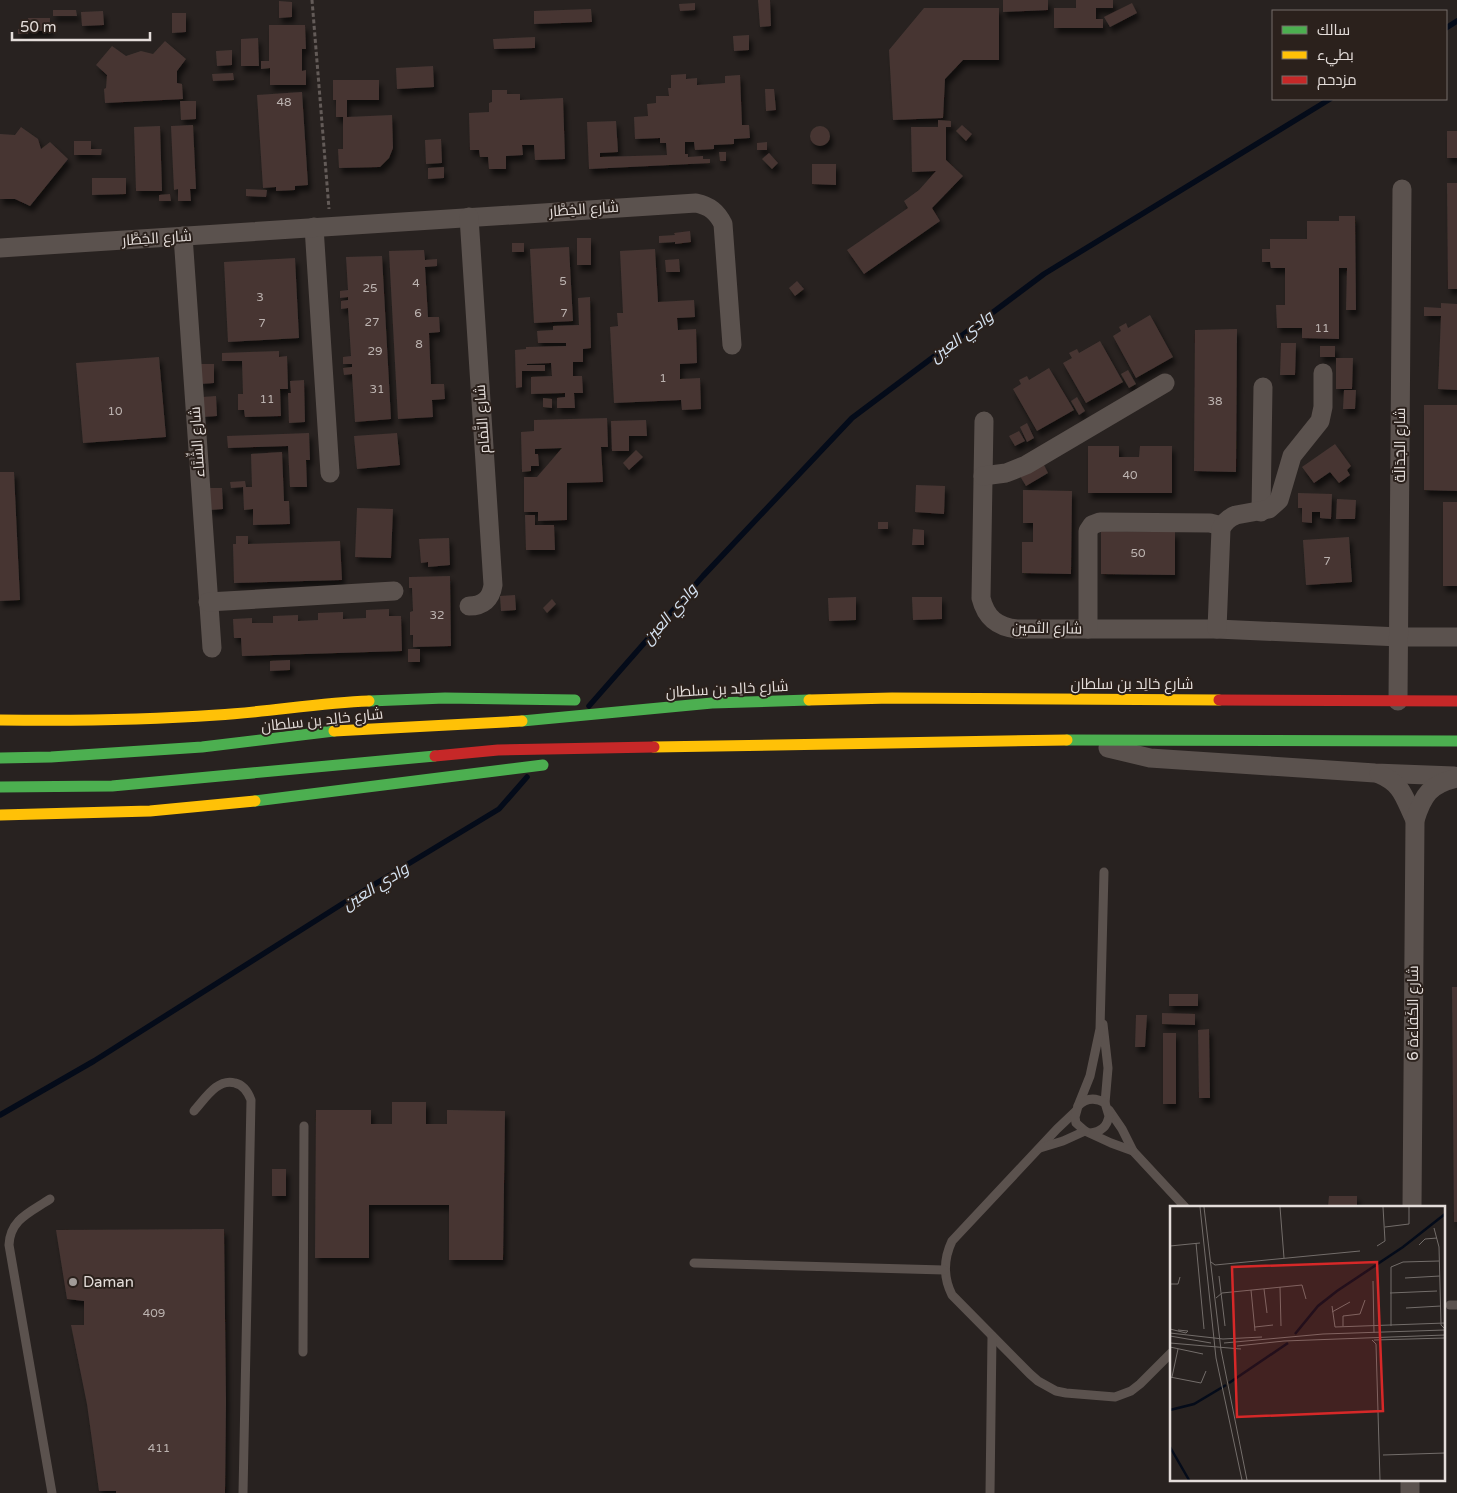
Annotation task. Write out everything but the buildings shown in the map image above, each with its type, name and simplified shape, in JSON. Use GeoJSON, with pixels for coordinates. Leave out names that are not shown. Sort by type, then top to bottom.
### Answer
{"type":"FeatureCollection","features":[{"type":"Feature","properties":{"kind":"main road"},"geometry":{"type":"LineString","coordinates":[[0,720],[55,721],[218,715],[340,702],[446,698],[584,701]]}},
{"type":"Feature","properties":{"kind":"main road","name":"شارع خالِد بن سلطان"},"geometry":{"type":"LineString","coordinates":[[0,758],[51,757],[202,747],[341,730],[517,721],[712,703],[892,698],[1456,701]]}},
{"type":"Feature","properties":{"kind":"main road"},"geometry":{"type":"LineString","coordinates":[[613,701],[712,703]]}},
{"type":"Feature","properties":{"kind":"main road"},"geometry":{"type":"LineString","coordinates":[[105,708],[174,716]]}},
{"type":"Feature","properties":{"kind":"main road"},"geometry":{"type":"LineString","coordinates":[[0,788],[112,786],[498,750],[1070,740],[1457,741]]}},
{"type":"Feature","properties":{"kind":"main road"},"geometry":{"type":"LineString","coordinates":[[597,759],[711,747]]}},
{"type":"Feature","properties":{"kind":"main road"},"geometry":{"type":"LineString","coordinates":[[0,815],[150,812],[287,798],[559,764]]}},
{"type":"Feature","properties":{"kind":"main road"},"geometry":{"type":"LineString","coordinates":[[81,825],[150,812]]}},
{"type":"Feature","properties":{"kind":"main road"},"geometry":{"type":"LineString","coordinates":[[0,826],[45,825]]}},
{"type":"Feature","properties":{"kind":"street","name":"شارع الجَدَالَة"},"geometry":{"type":"LineString","coordinates":[[1398,701],[1402,190]]}},
{"type":"Feature","properties":{"kind":"street","name":"شارع الخِطَّار"},"geometry":{"type":"LineString","coordinates":[[0,248],[687,203],[705,205],[719,216],[723,224],[732,345]]}},
{"type":"Feature","properties":{"kind":"street","name":"شارع التَّمَام"},"geometry":{"type":"LineString","coordinates":[[469,217],[493,585],[487,600],[475,606],[469,606]]}},
{"type":"Feature","properties":{"kind":"street"},"geometry":{"type":"LineString","coordinates":[[322,227],[330,473]]}},
{"type":"Feature","properties":{"kind":"street","name":"شارع الشِّتَاء"},"geometry":{"type":"LineString","coordinates":[[183,236],[212,648]]}},
{"type":"Feature","properties":{"kind":"street"},"geometry":{"type":"LineString","coordinates":[[1217,629],[1220,534],[1222,526],[1226,520],[1236,514],[1261,512],[1269,509],[1279,500],[1292,456],[1320,421],[1323,407],[1322,373]]}},
{"type":"Feature","properties":{"kind":"street"},"geometry":{"type":"LineString","coordinates":[[983,476],[1006,473],[1026,464],[1165,383]]}},
{"type":"Feature","properties":{"kind":"street"},"geometry":{"type":"LineString","coordinates":[[1261,512],[1263,387]]}},
{"type":"Feature","properties":{"kind":"street","name":"شارع الثمين"},"geometry":{"type":"LineString","coordinates":[[984,421],[981,598],[983,608],[997,624],[1007,628],[1217,629],[1400,637],[1457,637]]}},
{"type":"Feature","properties":{"kind":"street"},"geometry":{"type":"LineString","coordinates":[[1088,629],[1088,531],[1092,525],[1096,522],[1210,522],[1222,526]]}},
{"type":"Feature","properties":{"kind":"street"},"geometry":{"type":"LineString","coordinates":[[208,602],[394,591]]}},
{"type":"Feature","properties":{"kind":"street"},"geometry":{"type":"LineString","coordinates":[[1070,740],[1150,758],[1457,777]]}},
{"type":"Feature","properties":{"kind":"street","name":"شارع الكَفاءة 6"},"geometry":{"type":"LineString","coordinates":[[1375,773],[1389,778],[1401,788],[1415,820]]}},
{"type":"Feature","properties":{"kind":"street","name":"شارع الكَفاءة 6"},"geometry":{"type":"LineString","coordinates":[[1412,1206],[1415,820],[1420,804],[1426,794],[1445,780],[1457,777]]}},
{"type":"Feature","properties":{"kind":"street"},"geometry":{"type":"LineString","coordinates":[[1410,1480],[1410,1493]]}},
{"type":"Feature","properties":{"kind":"lane"},"geometry":{"type":"LineString","coordinates":[[1104,872],[1101,1014],[1094,1061],[1077,1108],[1076,1123],[1088,1132],[1133,1151]]}},
{"type":"Feature","properties":{"kind":"lane"},"geometry":{"type":"LineString","coordinates":[[1040,1148],[1088,1132],[1101,1130],[1106,1126],[1110,1116],[1107,1107],[1108,1068],[1106,1040],[1101,1014]]}},
{"type":"Feature","properties":{"kind":"lane"},"geometry":{"type":"LineString","coordinates":[[194,1111],[212,1090],[223,1083],[229,1082],[241,1085],[249,1094],[251,1100],[243,1493]]}},
{"type":"Feature","properties":{"kind":"lane"},"geometry":{"type":"LineString","coordinates":[[1170,1354],[1140,1384],[1115,1397],[1056,1391],[1038,1381],[952,1295],[944,1270],[947,1250],[957,1233],[1077,1108],[1088,1099],[1100,1100],[1107,1107],[1122,1129],[1133,1151],[1184,1206]]}},
{"type":"Feature","properties":{"kind":"lane"},"geometry":{"type":"LineString","coordinates":[[303,1352],[304,1126]]}},
{"type":"Feature","properties":{"kind":"lane"},"geometry":{"type":"LineString","coordinates":[[50,1199],[17,1221],[11,1232],[9,1245],[52,1493]]}},
{"type":"Feature","properties":{"kind":"lane"},"geometry":{"type":"LineString","coordinates":[[694,1263],[944,1270]]}},
{"type":"Feature","properties":{"kind":"lane"},"geometry":{"type":"LineString","coordinates":[[990,1493],[992,1336]]}},
{"type":"Feature","properties":{"kind":"path"},"geometry":{"type":"LineString","coordinates":[[312,0],[322,227]]}},
{"type":"Feature","properties":{"kind":"waterway","name":"وادي العين"},"geometry":{"type":"LineString","coordinates":[[1447,27],[1457,21]]}},
{"type":"Feature","properties":{"kind":"waterway","name":"وادي العين"},"geometry":{"type":"LineString","coordinates":[[589,706],[703,576],[852,418],[1044,274],[1328,100]]}},
{"type":"Feature","properties":{"kind":"waterway","name":"وادي العين"},"geometry":{"type":"LineString","coordinates":[[0,1115],[94,1061],[342,904],[499,809],[527,777]]}},
{"type":"Feature","properties":{"kind":"traffic: fast"},"geometry":{"type":"LineString","coordinates":[[369,701],[445,698],[575,700]]}},
{"type":"Feature","properties":{"kind":"traffic: fast"},"geometry":{"type":"LineString","coordinates":[[522,721],[712,703],[809,700]]}},
{"type":"Feature","properties":{"kind":"traffic: fast"},"geometry":{"type":"LineString","coordinates":[[0,758],[51,757],[202,747],[334,731]]}},
{"type":"Feature","properties":{"kind":"traffic: fast"},"geometry":{"type":"LineString","coordinates":[[1067,740],[1457,741]]}},
{"type":"Feature","properties":{"kind":"traffic: fast"},"geometry":{"type":"LineString","coordinates":[[0,787],[112,786],[435,756]]}},
{"type":"Feature","properties":{"kind":"traffic: fast"},"geometry":{"type":"LineString","coordinates":[[255,801],[543,765]]}},
{"type":"Feature","properties":{"kind":"traffic: slow"},"geometry":{"type":"LineString","coordinates":[[809,700],[892,698],[1219,700]]}},
{"type":"Feature","properties":{"kind":"traffic: slow"},"geometry":{"type":"LineString","coordinates":[[0,720],[108,720],[190,717],[369,701]]}},
{"type":"Feature","properties":{"kind":"traffic: slow"},"geometry":{"type":"LineString","coordinates":[[334,731],[522,721]]}},
{"type":"Feature","properties":{"kind":"traffic: slow"},"geometry":{"type":"LineString","coordinates":[[654,747],[1067,740]]}},
{"type":"Feature","properties":{"kind":"traffic: slow"},"geometry":{"type":"LineString","coordinates":[[0,815],[150,811],[255,801]]}},
{"type":"Feature","properties":{"kind":"traffic: jam"},"geometry":{"type":"LineString","coordinates":[[1219,700],[1457,701]]}},
{"type":"Feature","properties":{"kind":"traffic: jam"},"geometry":{"type":"LineString","coordinates":[[435,756],[498,750],[654,747]]}},
{"type":"Feature","properties":{"kind":"place","name":"Daman"},"geometry":{"type":"Point","coordinates":[73,1282]}}]}
